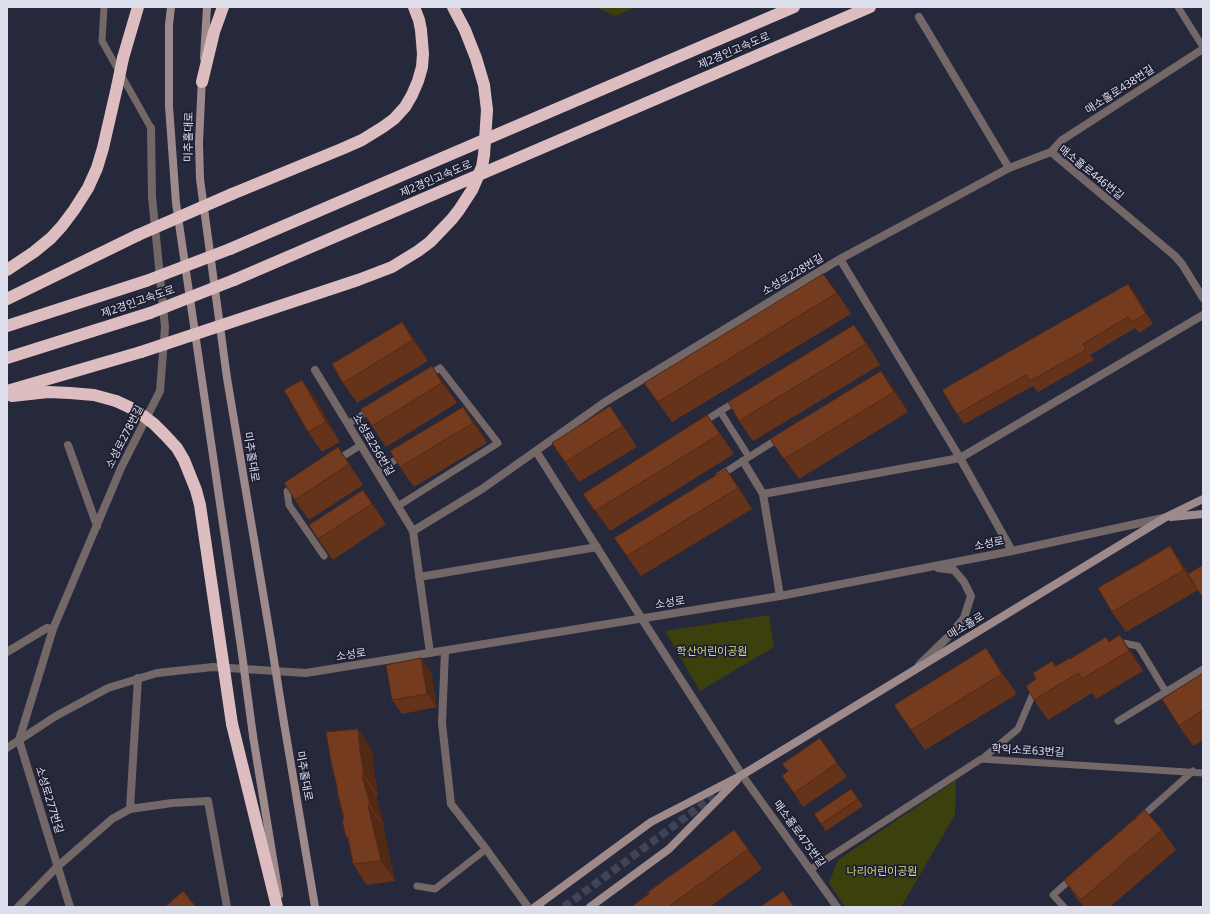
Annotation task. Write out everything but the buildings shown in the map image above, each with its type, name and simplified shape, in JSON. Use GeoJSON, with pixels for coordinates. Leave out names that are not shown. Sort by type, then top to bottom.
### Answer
{"type":"FeatureCollection","features":[{"type":"Feature","properties":{"kind":"highway"},"geometry":{"type":"LineString","coordinates":[[7,270],[34,252],[51,238],[62,226],[84,194],[97,168],[103,148],[123,58],[138,7]]}},
{"type":"Feature","properties":{"kind":"highway"},"geometry":{"type":"LineString","coordinates":[[202,82],[214,32],[223,7]]}},
{"type":"Feature","properties":{"kind":"highway"},"geometry":{"type":"LineString","coordinates":[[7,299],[138,235],[344,148],[378,131],[394,119],[405,106],[418,81],[422,67],[423,54],[421,30],[414,7]]}},
{"type":"Feature","properties":{"kind":"highway"},"geometry":{"type":"LineString","coordinates":[[7,391],[141,352],[358,280],[392,267],[430,242],[452,219],[472,190],[482,167],[484,155],[487,110],[484,85],[465,30],[453,7]]}},
{"type":"Feature","properties":{"kind":"highway","name":"제2경인고속도로"},"geometry":{"type":"LineString","coordinates":[[7,326],[146,281],[230,249],[794,7]]}},
{"type":"Feature","properties":{"kind":"highway","name":"제2경인고속도로"},"geometry":{"type":"LineString","coordinates":[[7,358],[150,313],[234,280],[870,7]]}},
{"type":"Feature","properties":{"kind":"highway"},"geometry":{"type":"LineString","coordinates":[[7,396],[48,392],[70,393],[94,395],[116,401],[141,414],[154,424],[177,448],[184,460],[196,490],[200,505],[232,724],[278,907]]}},
{"type":"Feature","properties":{"kind":"main road","name":"미추홀대로"},"geometry":{"type":"LineString","coordinates":[[171,7],[169,25],[169,106],[176,203],[253,736],[281,907]]}},
{"type":"Feature","properties":{"kind":"main road","name":"미추홀대로"},"geometry":{"type":"LineString","coordinates":[[207,7],[199,142],[200,179],[227,378],[315,907]]}},
{"type":"Feature","properties":{"kind":"main road","name":"매소홀로"},"geometry":{"type":"LineString","coordinates":[[742,775],[1166,517],[1203,499]]}},
{"type":"Feature","properties":{"kind":"main road","name":"소성로"},"geometry":{"type":"LineString","coordinates":[[1166,517],[1203,514]]}},
{"type":"Feature","properties":{"kind":"main road"},"geometry":{"type":"LineString","coordinates":[[535,907],[651,822],[742,775]]}},
{"type":"Feature","properties":{"kind":"main road"},"geometry":{"type":"LineString","coordinates":[[590,907],[669,849],[742,775]]}},
{"type":"Feature","properties":{"kind":"street"},"geometry":{"type":"LineString","coordinates":[[919,17],[1009,168]]}},
{"type":"Feature","properties":{"kind":"street","name":"매소홀로438번길"},"geometry":{"type":"LineString","coordinates":[[1051,152],[1062,140],[1203,48]]}},
{"type":"Feature","properties":{"kind":"street","name":"소성로278번길"},"geometry":{"type":"LineString","coordinates":[[19,740],[53,629],[121,468],[160,391],[165,327],[152,196],[151,128]]}},
{"type":"Feature","properties":{"kind":"street","name":"매소홀로446번길"},"geometry":{"type":"LineString","coordinates":[[840,259],[1009,168],[1051,152],[1175,256],[1182,264],[1203,298]]}},
{"type":"Feature","properties":{"kind":"street","name":"소성로228번길"},"geometry":{"type":"LineString","coordinates":[[536,451],[605,402],[840,259],[960,458],[1012,551]]}},
{"type":"Feature","properties":{"kind":"street"},"geometry":{"type":"LineString","coordinates":[[763,494],[960,458],[1203,315]]}},
{"type":"Feature","properties":{"kind":"street","name":"소성로256번길"},"geometry":{"type":"LineString","coordinates":[[315,370],[413,531],[430,653]]}},
{"type":"Feature","properties":{"kind":"street"},"geometry":{"type":"LineString","coordinates":[[68,445],[97,526]]}},
{"type":"Feature","properties":{"kind":"street"},"geometry":{"type":"LineString","coordinates":[[413,531],[482,489],[536,451]]}},
{"type":"Feature","properties":{"kind":"street","name":"매소홀로475번길"},"geometry":{"type":"LineString","coordinates":[[536,451],[742,775],[837,907]]}},
{"type":"Feature","properties":{"kind":"street"},"geometry":{"type":"LineString","coordinates":[[746,459],[763,494],[780,596]]}},
{"type":"Feature","properties":{"kind":"street","name":"소성로"},"geometry":{"type":"LineString","coordinates":[[7,748],[56,716],[108,688],[157,672],[213,667],[306,673],[780,596],[1012,551],[1166,517]]}},
{"type":"Feature","properties":{"kind":"street"},"geometry":{"type":"LineString","coordinates":[[419,577],[597,547]]}},
{"type":"Feature","properties":{"kind":"street"},"geometry":{"type":"LineString","coordinates":[[914,671],[947,638],[964,618],[971,596],[964,582],[954,570],[927,568]]}},
{"type":"Feature","properties":{"kind":"street"},"geometry":{"type":"LineString","coordinates":[[7,652],[47,628],[53,629]]}},
{"type":"Feature","properties":{"kind":"street"},"geometry":{"type":"LineString","coordinates":[[445,651],[442,723],[451,804],[528,907]]}},
{"type":"Feature","properties":{"kind":"street"},"geometry":{"type":"LineString","coordinates":[[130,809],[138,678]]}},
{"type":"Feature","properties":{"kind":"street","name":"소성로277번길"},"geometry":{"type":"LineString","coordinates":[[19,740],[70,907]]}},
{"type":"Feature","properties":{"kind":"street"},"geometry":{"type":"LineString","coordinates":[[18,907],[57,867],[112,819],[130,809],[172,803],[208,801],[227,907]]}},
{"type":"Feature","properties":{"kind":"lane"},"geometry":{"type":"LineString","coordinates":[[104,7],[102,41],[151,128]]}},
{"type":"Feature","properties":{"kind":"lane","name":"매소홀로438번길"},"geometry":{"type":"LineString","coordinates":[[1178,7],[1203,48]]}},
{"type":"Feature","properties":{"kind":"lane"},"geometry":{"type":"LineString","coordinates":[[398,506],[498,443],[470,414],[440,368],[420,380]]}},
{"type":"Feature","properties":{"kind":"lane"},"geometry":{"type":"LineString","coordinates":[[693,428],[747,395]]}},
{"type":"Feature","properties":{"kind":"lane"},"geometry":{"type":"LineString","coordinates":[[348,424],[381,404]]}},
{"type":"Feature","properties":{"kind":"lane"},"geometry":{"type":"LineString","coordinates":[[720,411],[746,459]]}},
{"type":"Feature","properties":{"kind":"lane"},"geometry":{"type":"LineString","coordinates":[[710,481],[782,436]]}},
{"type":"Feature","properties":{"kind":"lane"},"geometry":{"type":"LineString","coordinates":[[328,466],[361,445]]}},
{"type":"Feature","properties":{"kind":"lane"},"geometry":{"type":"LineString","coordinates":[[377,472],[409,452]]}},
{"type":"Feature","properties":{"kind":"lane"},"geometry":{"type":"LineString","coordinates":[[301,483],[288,492],[289,505],[324,556]]}},
{"type":"Feature","properties":{"kind":"lane"},"geometry":{"type":"LineString","coordinates":[[1108,646],[1115,642],[1138,646],[1166,692]]}},
{"type":"Feature","properties":{"kind":"lane"},"geometry":{"type":"LineString","coordinates":[[1118,721],[1203,669]]}},
{"type":"Feature","properties":{"kind":"lane"},"geometry":{"type":"LineString","coordinates":[[982,759],[1018,729],[1034,690],[1041,686]]}},
{"type":"Feature","properties":{"kind":"lane","name":"학익소로63번길"},"geometry":{"type":"LineString","coordinates":[[811,869],[982,759],[1203,772]]}},
{"type":"Feature","properties":{"kind":"lane"},"geometry":{"type":"LineString","coordinates":[[1135,823],[1193,772]]}},
{"type":"Feature","properties":{"kind":"lane"},"geometry":{"type":"LineString","coordinates":[[417,886],[435,889],[486,849]]}},
{"type":"Feature","properties":{"kind":"lane"},"geometry":{"type":"LineString","coordinates":[[1064,907],[1053,895],[1076,874]]}},
{"type":"Feature","properties":{"kind":"green space"},"geometry":{"type":"Polygon","coordinates":[[[596,7],[636,7],[615,16],[596,7]]]}},
{"type":"Feature","properties":{"kind":"green space","name":"학산어린이공원"},"geometry":{"type":"Polygon","coordinates":[[[769,615],[774,647],[700,691],[665,631],[769,615]]]}},
{"type":"Feature","properties":{"kind":"green space","name":"나리어린이공원"},"geometry":{"type":"Polygon","coordinates":[[[956,780],[955,815],[901,907],[845,907],[829,883],[838,860],[956,780]]]}},
{"type":"Feature","properties":{"kind":"tunnel"},"geometry":{"type":"LineString","coordinates":[[564,907],[729,785]]}}]}
